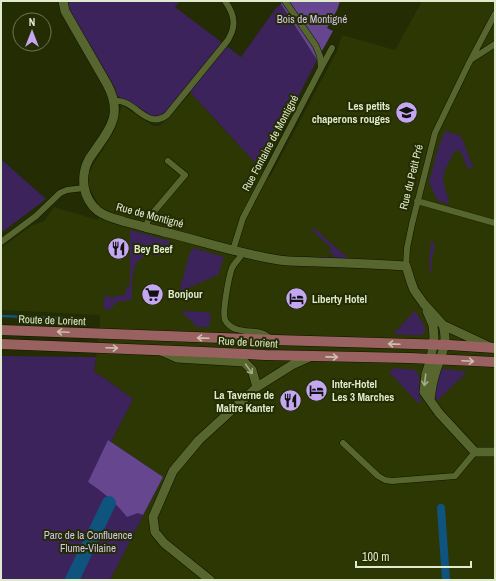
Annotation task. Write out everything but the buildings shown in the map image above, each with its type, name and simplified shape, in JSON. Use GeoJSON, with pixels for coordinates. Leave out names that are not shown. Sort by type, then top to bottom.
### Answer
{"type":"FeatureCollection","features":[{"type":"Feature","properties":{"kind":"main road","name":"Route de Lorient"},"geometry":{"type":"LineString","coordinates":[[1,330],[102,334]]}},
{"type":"Feature","properties":{"kind":"main road","name":"Rue de Lorient"},"geometry":{"type":"LineString","coordinates":[[102,334],[445,345],[493,348]]}},
{"type":"Feature","properties":{"kind":"main road","name":"Rue de Lorient"},"geometry":{"type":"LineString","coordinates":[[1,344],[265,355],[436,359],[495,362]]}},
{"type":"Feature","properties":{"kind":"street","name":"Rue de Montigné"},"geometry":{"type":"LineString","coordinates":[[63,1],[65,11],[109,88],[114,101],[115,112],[111,124],[86,164],[84,174],[85,193],[89,202],[98,211],[112,218],[242,253],[280,260],[406,266]]}},
{"type":"Feature","properties":{"kind":"street"},"geometry":{"type":"LineString","coordinates":[[114,101],[118,100],[124,102],[150,119],[158,119],[167,115],[228,40],[234,27],[229,6],[225,1]]}},
{"type":"Feature","properties":{"kind":"street"},"geometry":{"type":"LineString","coordinates":[[285,1],[316,46],[320,56],[321,68]]}},
{"type":"Feature","properties":{"kind":"street","name":"Rue du Petit Pré"},"geometry":{"type":"LineString","coordinates":[[493,348],[443,325],[424,304],[414,290],[406,266],[407,248],[417,201],[435,133],[470,60],[495,14]]}},
{"type":"Feature","properties":{"kind":"street"},"geometry":{"type":"LineString","coordinates":[[470,60],[495,44]]}},
{"type":"Feature","properties":{"kind":"street","name":"Rue Fontaine de Montigné"},"geometry":{"type":"LineString","coordinates":[[233,250],[243,218],[332,48]]}},
{"type":"Feature","properties":{"kind":"street"},"geometry":{"type":"LineString","coordinates":[[146,227],[152,214],[185,175],[168,162]]}},
{"type":"Feature","properties":{"kind":"street"},"geometry":{"type":"LineString","coordinates":[[1,242],[36,216],[60,193],[67,190],[84,188]]}},
{"type":"Feature","properties":{"kind":"street"},"geometry":{"type":"LineString","coordinates":[[417,201],[495,223]]}},
{"type":"Feature","properties":{"kind":"street"},"geometry":{"type":"LineString","coordinates":[[242,253],[232,270],[224,315],[227,324],[236,329],[262,333],[275,340]]}},
{"type":"Feature","properties":{"kind":"street","name":"Rue du Petit Pré"},"geometry":{"type":"LineString","coordinates":[[424,304],[434,328],[433,345]]}},
{"type":"Feature","properties":{"kind":"street"},"geometry":{"type":"LineString","coordinates":[[443,325],[445,331],[445,345],[426,374],[424,392],[439,413],[475,452],[495,452]]}},
{"type":"Feature","properties":{"kind":"street"},"geometry":{"type":"LineString","coordinates":[[433,345],[436,359]]}},
{"type":"Feature","properties":{"kind":"street"},"geometry":{"type":"LineString","coordinates":[[160,350],[177,358],[244,362],[252,370],[257,388]]}},
{"type":"Feature","properties":{"kind":"street"},"geometry":{"type":"LineString","coordinates":[[210,580],[164,543],[155,532],[153,518],[173,471],[199,440],[257,388],[292,365],[312,356]]}},
{"type":"Feature","properties":{"kind":"street"},"geometry":{"type":"LineString","coordinates":[[343,443],[378,476],[385,480],[392,481],[454,476],[475,452]]}},
{"type":"Feature","properties":{"kind":"shaded area"},"geometry":{"type":"Polygon","coordinates":[[[422,1],[495,1],[495,580],[110,580],[163,477],[111,442],[133,399],[94,372],[100,328],[100,315],[1,310],[1,248],[31,226],[44,221],[54,207],[98,220],[99,205],[88,185],[89,174],[113,133],[122,105],[153,126],[159,126],[169,118],[191,92],[218,123],[270,177],[337,51],[342,35],[395,50],[422,1]]]}},
{"type":"Feature","properties":{"kind":"green space"},"geometry":{"type":"Polygon","coordinates":[[[66,1],[180,1],[175,7],[241,57],[276,8],[281,4],[317,60],[261,169],[187,89],[165,114],[150,117],[117,96],[115,88],[67,6],[66,1]]]}},
{"type":"Feature","properties":{"kind":"green space","name":"Bois de Montigné"},"geometry":{"type":"Polygon","coordinates":[[[282,1],[340,1],[337,10],[327,28],[333,31],[317,60],[281,4],[282,1]]]}},
{"type":"Feature","properties":{"kind":"green space"},"geometry":{"type":"Polygon","coordinates":[[[445,131],[461,136],[473,167],[468,169],[461,152],[455,150],[445,170],[443,181],[449,202],[448,204],[437,200],[429,182],[438,149],[445,131]]]}},
{"type":"Feature","properties":{"kind":"green space"},"geometry":{"type":"Polygon","coordinates":[[[1,159],[46,199],[1,233],[1,159]]]}},
{"type":"Feature","properties":{"kind":"green space"},"geometry":{"type":"Polygon","coordinates":[[[314,228],[348,258],[321,257],[333,257],[334,254],[328,253],[332,249],[312,230],[314,228]]]}},
{"type":"Feature","properties":{"kind":"green space"},"geometry":{"type":"Polygon","coordinates":[[[130,230],[170,241],[169,248],[166,252],[160,255],[154,256],[154,254],[147,253],[147,256],[141,258],[137,262],[132,280],[132,299],[115,303],[111,310],[103,308],[105,295],[108,295],[110,298],[126,294],[126,287],[130,287],[130,230]]]}},
{"type":"Feature","properties":{"kind":"green space"},"geometry":{"type":"Polygon","coordinates":[[[431,242],[435,243],[430,273],[429,263],[431,242]]]}},
{"type":"Feature","properties":{"kind":"green space"},"geometry":{"type":"Polygon","coordinates":[[[194,248],[224,257],[218,275],[183,290],[181,293],[180,288],[190,252],[194,248]]]}},
{"type":"Feature","properties":{"kind":"green space"},"geometry":{"type":"Polygon","coordinates":[[[181,311],[206,312],[211,314],[209,327],[197,327],[181,311]]]}},
{"type":"Feature","properties":{"kind":"green space"},"geometry":{"type":"Polygon","coordinates":[[[415,311],[424,325],[424,334],[393,334],[415,311]]]}},
{"type":"Feature","properties":{"kind":"green space","name":"Parc de la Confluence Flume-Vilaine"},"geometry":{"type":"Polygon","coordinates":[[[1,356],[96,357],[94,372],[133,399],[111,442],[163,477],[110,580],[1,580],[1,356]]]}},
{"type":"Feature","properties":{"kind":"green space"},"geometry":{"type":"Polygon","coordinates":[[[394,368],[416,370],[419,378],[419,394],[421,403],[418,403],[389,372],[394,368]]]}},
{"type":"Feature","properties":{"kind":"green space"},"geometry":{"type":"Polygon","coordinates":[[[446,369],[467,372],[437,401],[434,394],[440,370],[446,369]]]}},
{"type":"Feature","properties":{"kind":"green space"},"geometry":{"type":"Polygon","coordinates":[[[108,440],[163,477],[143,515],[138,513],[127,517],[109,498],[88,482],[108,440]]]}},
{"type":"Feature","properties":{"kind":"waterway"},"geometry":{"type":"LineString","coordinates":[[1,316],[83,319]]}},
{"type":"Feature","properties":{"kind":"waterway"},"geometry":{"type":"LineString","coordinates":[[72,580],[109,503]]}},
{"type":"Feature","properties":{"kind":"waterway"},"geometry":{"type":"LineString","coordinates":[[441,508],[446,580]]}},
{"type":"Feature","properties":{"kind":"place","name":"Les petits chaperons rouges"},"geometry":{"type":"Point","coordinates":[406,112]}},
{"type":"Feature","properties":{"kind":"place","name":"Bey Beef"},"geometry":{"type":"Point","coordinates":[119,249]}},
{"type":"Feature","properties":{"kind":"place","name":"Bonjour"},"geometry":{"type":"Point","coordinates":[153,294]}},
{"type":"Feature","properties":{"kind":"place","name":"Liberty Hotel"},"geometry":{"type":"Point","coordinates":[297,299]}},
{"type":"Feature","properties":{"kind":"place","name":"Inter-Hotel Les 3 Marches"},"geometry":{"type":"Point","coordinates":[317,390]}},
{"type":"Feature","properties":{"kind":"place","name":"La Taverne de Maître Kanter"},"geometry":{"type":"Point","coordinates":[290,401]}}]}
